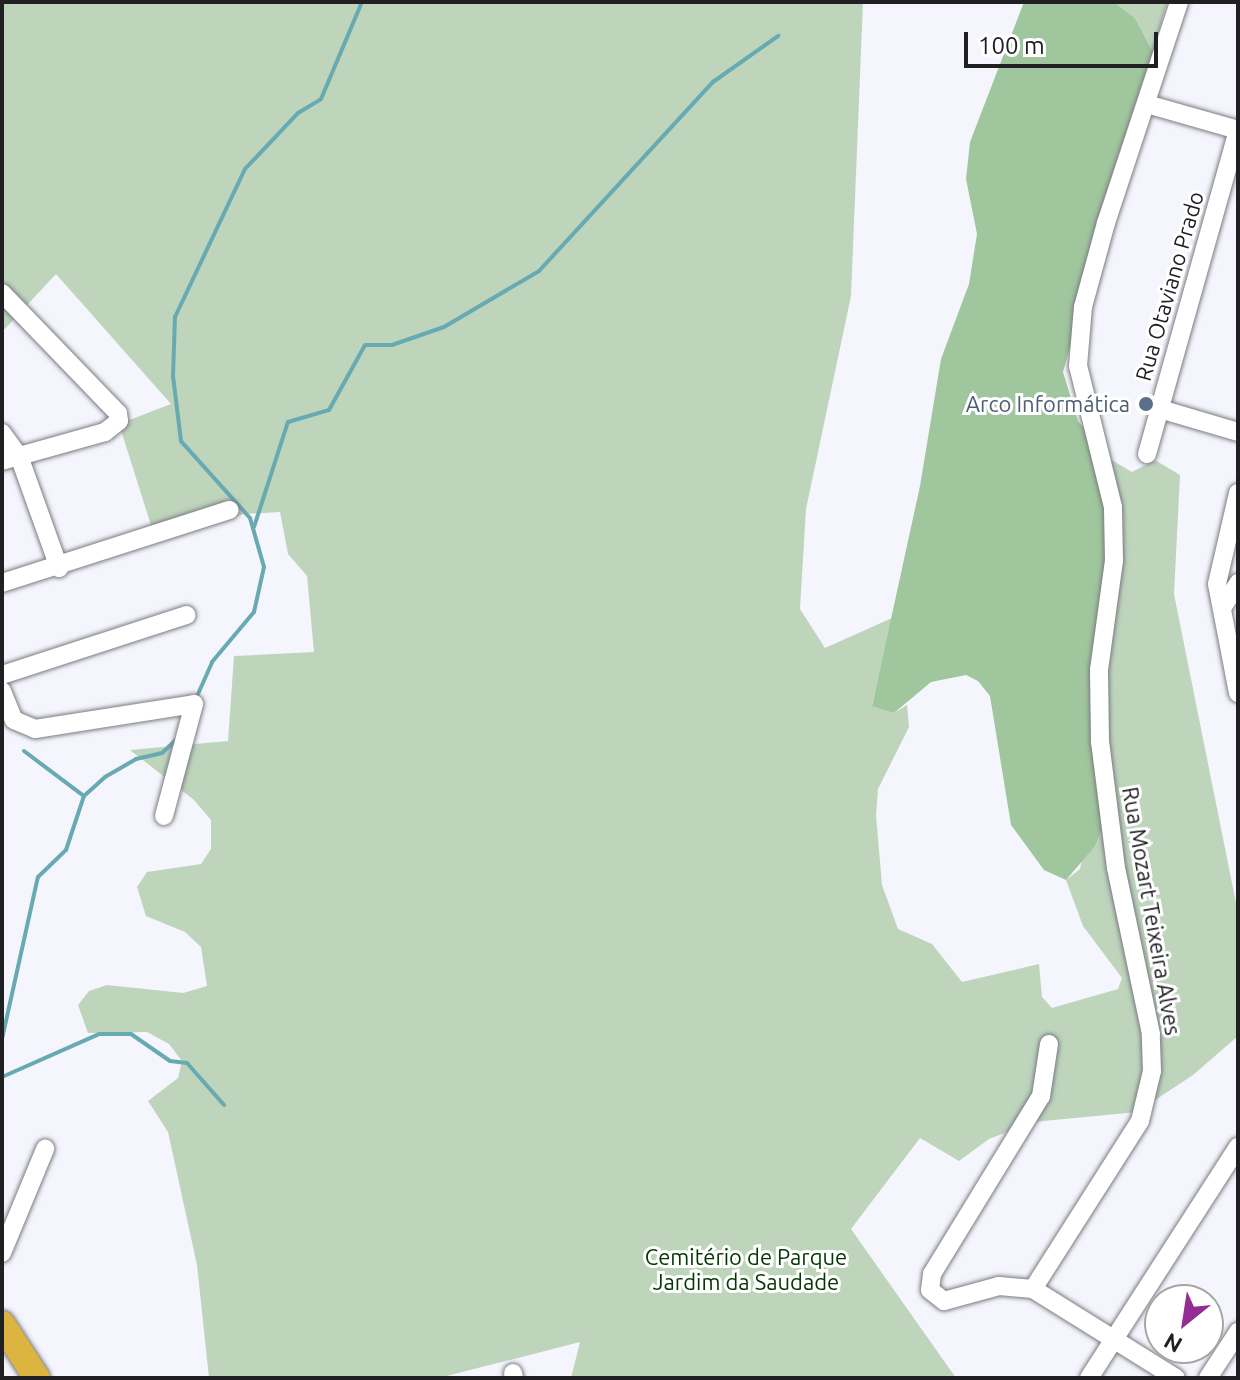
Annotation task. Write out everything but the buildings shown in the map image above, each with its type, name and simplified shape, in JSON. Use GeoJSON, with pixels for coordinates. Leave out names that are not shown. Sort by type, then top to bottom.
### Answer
{"type":"FeatureCollection","features":[{"type":"Feature","properties":{"kind":"highway"},"geometry":{"type":"LineString","coordinates":[[6,1339],[37,1378]]}},
{"type":"Feature","properties":{"kind":"street","name":"Rua Mozart Teixeira Alves"},"geometry":{"type":"LineString","coordinates":[[1033,1289],[1140,1121],[1152,1071],[1151,1034],[1116,868],[1100,742],[1099,670],[1114,561],[1113,507],[1078,366],[1092,276],[1179,2]]}},
{"type":"Feature","properties":{"kind":"street"},"geometry":{"type":"LineString","coordinates":[[1147,104],[1238,131]]}},
{"type":"Feature","properties":{"kind":"street","name":"Rua Otaviano Prado"},"geometry":{"type":"LineString","coordinates":[[1147,454],[1238,131]]}},
{"type":"Feature","properties":{"kind":"street"},"geometry":{"type":"LineString","coordinates":[[2,293],[118,413],[119,421],[105,432],[10,459]]}},
{"type":"Feature","properties":{"kind":"street"},"geometry":{"type":"LineString","coordinates":[[1160,409],[1238,432]]}},
{"type":"Feature","properties":{"kind":"street"},"geometry":{"type":"LineString","coordinates":[[2,433],[10,459],[59,568]]}},
{"type":"Feature","properties":{"kind":"street"},"geometry":{"type":"LineString","coordinates":[[1238,493],[1220,564],[1222,608],[1238,693]]}},
{"type":"Feature","properties":{"kind":"street"},"geometry":{"type":"LineString","coordinates":[[2,583],[59,568],[230,510]]}},
{"type":"Feature","properties":{"kind":"street"},"geometry":{"type":"LineString","coordinates":[[1222,608],[1238,583]]}},
{"type":"Feature","properties":{"kind":"street"},"geometry":{"type":"LineString","coordinates":[[2,675],[187,615]]}},
{"type":"Feature","properties":{"kind":"street"},"geometry":{"type":"LineString","coordinates":[[3,693],[14,720],[35,729],[189,703],[197,709],[164,816]]}},
{"type":"Feature","properties":{"kind":"street"},"geometry":{"type":"LineString","coordinates":[[1049,1044],[1047,1073],[1029,1119],[928,1284],[944,1301],[999,1286],[1033,1289],[1176,1378]]}},
{"type":"Feature","properties":{"kind":"street"},"geometry":{"type":"LineString","coordinates":[[1089,1378],[1238,1147]]}},
{"type":"Feature","properties":{"kind":"street"},"geometry":{"type":"LineString","coordinates":[[2,1253],[45,1149]]}},
{"type":"Feature","properties":{"kind":"street"},"geometry":{"type":"LineString","coordinates":[[1208,1378],[1238,1332]]}},
{"type":"Feature","properties":{"kind":"green space","name":"Cemitério de Parque Jardim da Saudade"},"geometry":{"type":"Polygon","coordinates":[[[2,2],[863,2],[851,296],[806,509],[800,609],[825,648],[892,618],[872,705],[894,713],[907,705],[909,727],[878,789],[876,815],[882,885],[898,929],[932,944],[962,982],[1039,964],[1042,997],[1052,1008],[1118,989],[1122,978],[1083,926],[1066,880],[1080,869],[1105,743],[1108,458],[1132,472],[1155,460],[1180,475],[1174,594],[1238,913],[1238,1036],[1193,1075],[1137,1112],[1033,1122],[989,1139],[959,1161],[920,1138],[851,1229],[956,1378],[571,1378],[580,1342],[439,1378],[209,1378],[197,1265],[168,1132],[148,1101],[178,1078],[182,1061],[169,1044],[147,1032],[88,1033],[78,1005],[89,991],[107,985],[183,993],[207,986],[201,947],[185,932],[146,916],[137,887],[147,872],[201,864],[211,849],[211,820],[194,800],[130,750],[228,741],[234,656],[314,652],[307,576],[288,554],[280,512],[244,514],[156,541],[119,424],[171,404],[56,274],[2,332],[2,2]]]}},
{"type":"Feature","properties":{"kind":"green space"},"geometry":{"type":"Polygon","coordinates":[[[1024,2],[1114,2],[1135,18],[1153,52],[1063,372],[1078,421],[1096,443],[1110,486],[1106,819],[1095,846],[1066,880],[1044,870],[1011,825],[990,696],[978,681],[966,675],[931,682],[894,713],[872,706],[920,486],[941,359],[969,284],[977,234],[966,179],[970,142],[1024,2]]]}},
{"type":"Feature","properties":{"kind":"green space"},"geometry":{"type":"Polygon","coordinates":[[[1114,2],[1167,2],[1153,52],[1135,18],[1114,2]]]}},
{"type":"Feature","properties":{"kind":"waterway"},"geometry":{"type":"LineString","coordinates":[[198,694],[212,662],[254,612],[264,567],[250,518],[181,441],[173,376],[175,317],[245,169],[298,113],[321,99],[362,2]]}},
{"type":"Feature","properties":{"kind":"waterway"},"geometry":{"type":"LineString","coordinates":[[254,527],[288,422],[329,410],[365,345],[392,345],[444,327],[539,271],[713,82],[778,36]]}},
{"type":"Feature","properties":{"kind":"waterway"},"geometry":{"type":"LineString","coordinates":[[2,1039],[38,877],[66,850],[84,796],[105,777],[136,759],[162,753],[176,740]]}},
{"type":"Feature","properties":{"kind":"waterway"},"geometry":{"type":"LineString","coordinates":[[24,751],[84,796]]}},
{"type":"Feature","properties":{"kind":"waterway"},"geometry":{"type":"LineString","coordinates":[[2,1077],[99,1034],[131,1034],[170,1061],[187,1063],[224,1105]]}},
{"type":"Feature","properties":{"kind":"place","name":"Arco Informática"},"geometry":{"type":"Point","coordinates":[1146,404]}}]}
